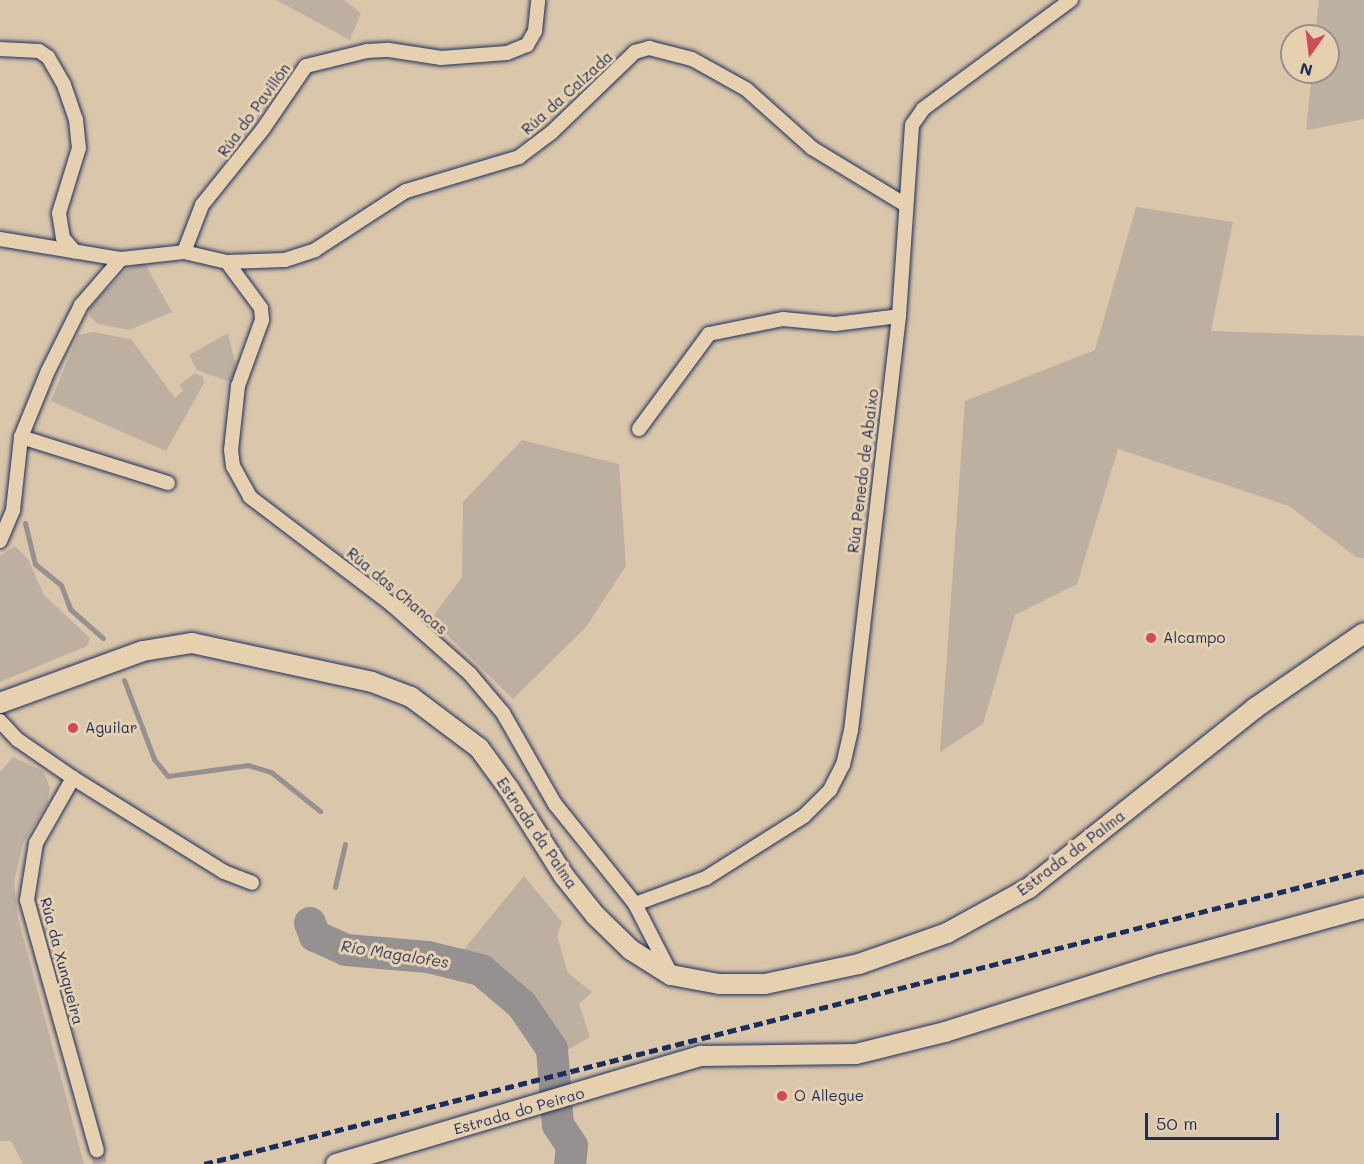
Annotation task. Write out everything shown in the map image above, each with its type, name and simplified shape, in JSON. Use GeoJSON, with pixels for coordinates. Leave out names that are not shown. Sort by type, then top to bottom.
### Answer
{"type":"FeatureCollection","features":[{"type":"Feature","properties":{"kind":"street","name":"Rúa do Pavillón"},"geometry":{"type":"LineString","coordinates":[[184,252],[202,205],[263,129],[306,66],[333,56],[378,50],[441,58],[507,53],[527,45],[535,31],[538,0]]}},
{"type":"Feature","properties":{"kind":"street","name":"Rúa Penedo de Abaixo"},"geometry":{"type":"LineString","coordinates":[[635,903],[706,878],[804,816],[824,798],[843,765],[851,731],[899,316],[904,204],[912,125],[923,109],[1071,0]]}},
{"type":"Feature","properties":{"kind":"street","name":"Rúa da Calzada"},"geometry":{"type":"LineString","coordinates":[[227,262],[285,260],[315,250],[406,191],[519,157],[551,133],[635,52],[649,48],[692,59],[746,89],[812,148],[904,204]]}},
{"type":"Feature","properties":{"kind":"street"},"geometry":{"type":"LineString","coordinates":[[0,49],[39,51],[48,57],[64,84],[76,120],[79,148],[59,213],[63,237],[75,252]]}},
{"type":"Feature","properties":{"kind":"street"},"geometry":{"type":"LineString","coordinates":[[0,239],[121,259],[184,252],[227,262]]}},
{"type":"Feature","properties":{"kind":"street"},"geometry":{"type":"LineString","coordinates":[[0,541],[13,510],[21,437],[81,305],[121,259]]}},
{"type":"Feature","properties":{"kind":"street","name":"Rúa das Chancas"},"geometry":{"type":"LineString","coordinates":[[227,262],[261,308],[262,320],[238,386],[231,450],[233,466],[250,497],[382,597],[470,674],[503,713],[555,804],[635,903],[671,975]]}},
{"type":"Feature","properties":{"kind":"street"},"geometry":{"type":"LineString","coordinates":[[639,429],[708,334],[783,319],[835,324],[899,316]]}},
{"type":"Feature","properties":{"kind":"street"},"geometry":{"type":"LineString","coordinates":[[21,437],[168,483]]}},
{"type":"Feature","properties":{"kind":"street","name":"Estrada da Palma"},"geometry":{"type":"LineString","coordinates":[[0,703],[167,645],[192,643],[340,672],[411,697],[479,748],[509,789],[564,876],[595,915],[631,950],[671,975],[719,984],[765,984],[859,964],[947,933],[1029,888],[1255,708],[1364,633]]}},
{"type":"Feature","properties":{"kind":"street"},"geometry":{"type":"LineString","coordinates":[[0,722],[18,740],[73,778],[224,872],[252,883]]}},
{"type":"Feature","properties":{"kind":"street","name":"Rúa da Xunqueira"},"geometry":{"type":"LineString","coordinates":[[73,778],[36,843],[27,900],[97,1150]]}},
{"type":"Feature","properties":{"kind":"street","name":"Estrada do Peirao"},"geometry":{"type":"LineString","coordinates":[[336,1164],[577,1095],[701,1056],[856,1054],[945,1032],[1160,964],[1364,908]]}},
{"type":"Feature","properties":{"kind":"shaded area"},"geometry":{"type":"Polygon","coordinates":[[[276,0],[344,0],[361,13],[350,40],[276,0]]]}},
{"type":"Feature","properties":{"kind":"shaded area"},"geometry":{"type":"Polygon","coordinates":[[[1319,0],[1364,0],[1364,119],[1306,130],[1311,84],[1340,84],[1340,24],[1316,24],[1319,0]]]}},
{"type":"Feature","properties":{"kind":"shaded area"},"geometry":{"type":"Polygon","coordinates":[[[1136,207],[1233,222],[1211,331],[1364,336],[1364,558],[1356,557],[1289,506],[1118,449],[1077,584],[1015,615],[983,724],[940,752],[965,401],[1095,350],[1136,207]]]}},
{"type":"Feature","properties":{"kind":"shaded area"},"geometry":{"type":"Polygon","coordinates":[[[144,262],[172,312],[129,330],[98,324],[89,315],[91,306],[128,268],[144,262]]]}},
{"type":"Feature","properties":{"kind":"shaded area"},"geometry":{"type":"Polygon","coordinates":[[[93,332],[131,339],[175,398],[183,390],[179,385],[195,373],[203,377],[204,383],[166,451],[51,401],[78,335],[93,332]]]}},
{"type":"Feature","properties":{"kind":"shaded area"},"geometry":{"type":"Polygon","coordinates":[[[228,333],[237,370],[233,383],[197,370],[189,355],[228,333]]]}},
{"type":"Feature","properties":{"kind":"shaded area"},"geometry":{"type":"Polygon","coordinates":[[[522,440],[619,464],[626,566],[586,627],[513,699],[431,619],[462,577],[463,502],[522,440]]]}},
{"type":"Feature","properties":{"kind":"shaded area"},"geometry":{"type":"Polygon","coordinates":[[[15,546],[28,559],[44,595],[90,638],[87,646],[0,682],[0,556],[15,546]]]}},
{"type":"Feature","properties":{"kind":"shaded area"},"geometry":{"type":"Polygon","coordinates":[[[13,757],[43,771],[50,787],[47,804],[23,843],[14,882],[18,918],[84,1164],[23,1164],[11,1141],[0,1141],[0,772],[13,757]]]}},
{"type":"Feature","properties":{"kind":"shaded area"},"geometry":{"type":"Polygon","coordinates":[[[524,876],[562,922],[557,936],[568,973],[592,992],[579,1004],[590,1037],[564,1052],[517,986],[461,953],[524,876]]]}},
{"type":"Feature","properties":{"kind":"waterway","name":"Río Magalofes"},"geometry":{"type":"LineString","coordinates":[[25,523],[35,564],[61,585],[70,609],[103,638]]}},
{"type":"Feature","properties":{"kind":"waterway","name":"Río Magalofes"},"geometry":{"type":"LineString","coordinates":[[124,680],[154,759],[168,776],[248,765],[271,772],[320,811]]}},
{"type":"Feature","properties":{"kind":"waterway","name":"Río Magalofes"},"geometry":{"type":"LineString","coordinates":[[335,887],[345,844]]}},
{"type":"Feature","properties":{"kind":"waterway","name":"Río Magalofes"},"geometry":{"type":"LineString","coordinates":[[310,923],[315,936],[346,950],[428,957],[481,970],[522,1005],[552,1049],[558,1125],[572,1146],[570,1164]]}},
{"type":"Feature","properties":{"kind":"tunnel"},"geometry":{"type":"LineString","coordinates":[[97,1150],[100,1164]]}},
{"type":"Feature","properties":{"kind":"railway"},"geometry":{"type":"LineString","coordinates":[[204,1164],[1364,871]]}},
{"type":"Feature","properties":{"kind":"place","name":"Alcampo"},"geometry":{"type":"Point","coordinates":[1151,638]}},
{"type":"Feature","properties":{"kind":"place","name":"Aguilar"},"geometry":{"type":"Point","coordinates":[73,728]}},
{"type":"Feature","properties":{"kind":"place","name":"O Allegue"},"geometry":{"type":"Point","coordinates":[782,1096]}}]}
